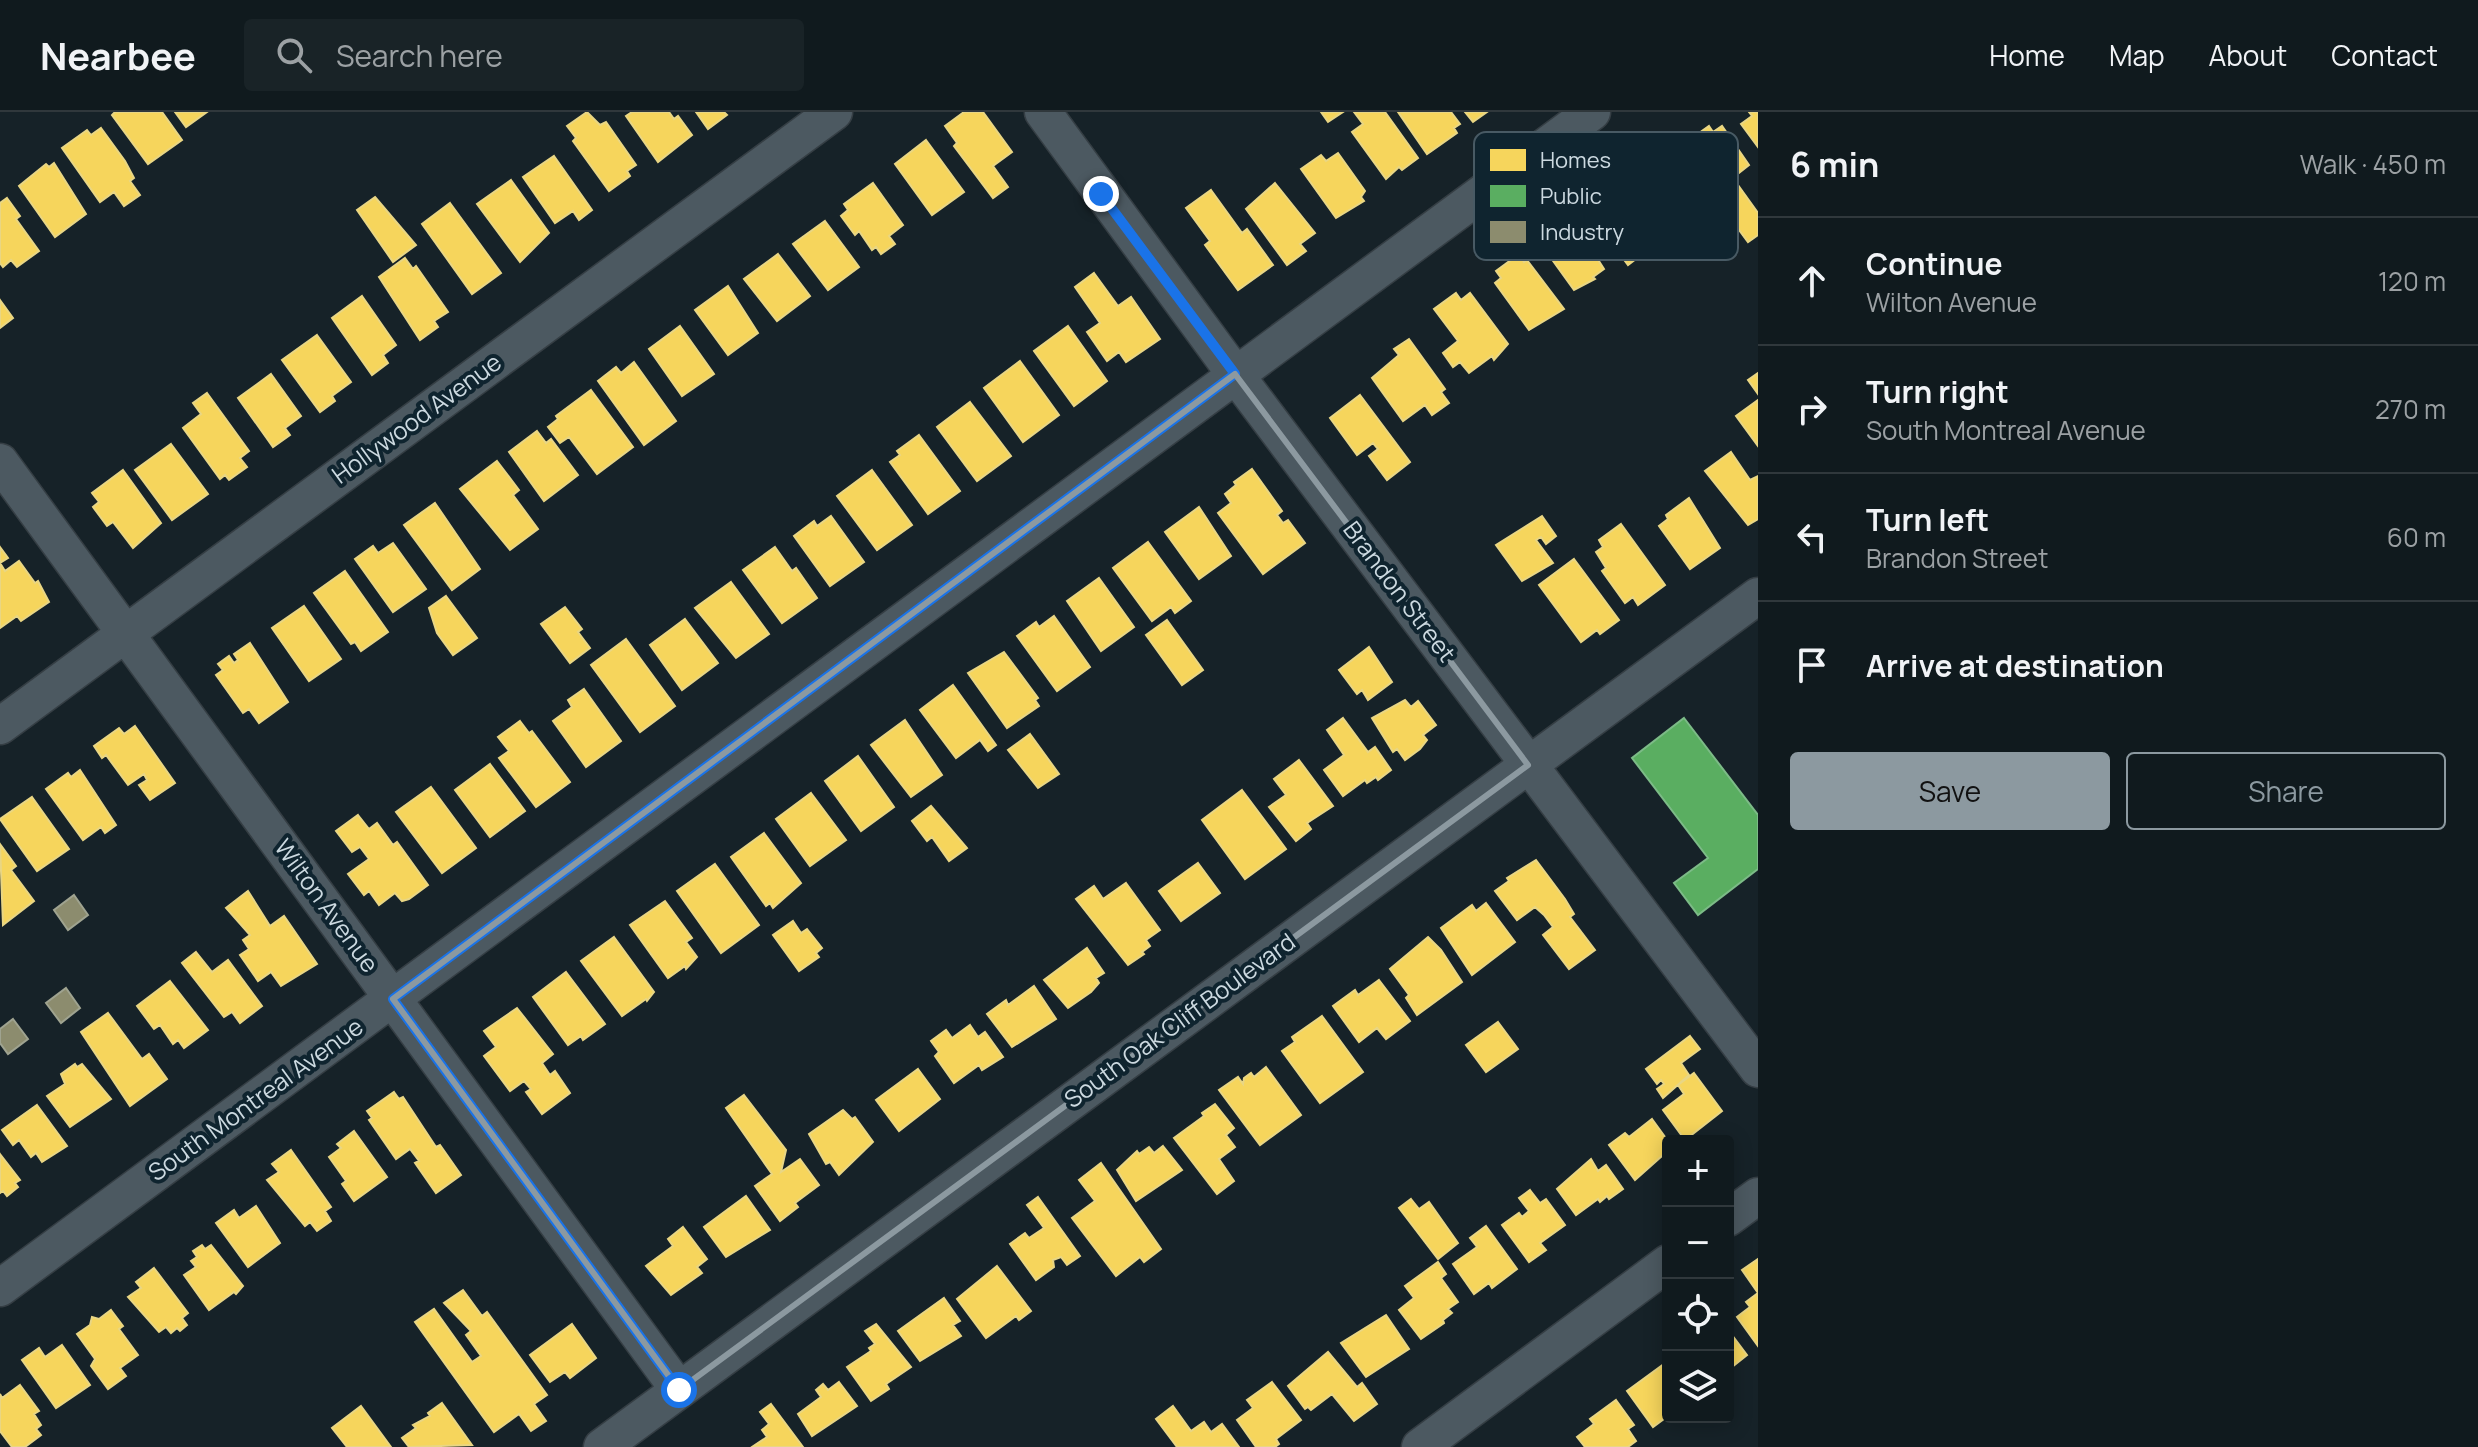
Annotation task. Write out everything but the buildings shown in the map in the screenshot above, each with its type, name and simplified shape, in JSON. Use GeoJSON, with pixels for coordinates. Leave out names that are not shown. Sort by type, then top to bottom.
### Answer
{"type":"FeatureCollection","features":[{"type":"Feature","properties":{"kind":"street","name":"Hollywood Avenue"},"geometry":{"type":"LineString","coordinates":[[0,726],[834,112]]}},
{"type":"Feature","properties":{"kind":"street","name":"Brandon Street"},"geometry":{"type":"LineString","coordinates":[[1043,112],[1235,374],[1758,1069]]}},
{"type":"Feature","properties":{"kind":"street","name":"South Montreal Avenue"},"geometry":{"type":"LineString","coordinates":[[1565,132],[1592,112]]}},
{"type":"Feature","properties":{"kind":"street","name":"South Montreal Avenue"},"geometry":{"type":"LineString","coordinates":[[0,1288],[1474,199]]}},
{"type":"Feature","properties":{"kind":"street","name":"Wilton Avenue"},"geometry":{"type":"LineString","coordinates":[[0,462],[679,1390]]}},
{"type":"Feature","properties":{"kind":"street","name":"South Oak Cliff Boulevard"},"geometry":{"type":"LineString","coordinates":[[602,1447],[1758,596]]}},
{"type":"Feature","properties":{"kind":"street"},"geometry":{"type":"LineString","coordinates":[[1734,1214],[1758,1196]]}},
{"type":"Feature","properties":{"kind":"street"},"geometry":{"type":"LineString","coordinates":[[1420,1447],[1662,1267]]}},
{"type":"Feature","properties":{"kind":"highlighted area"},"geometry":{"type":"Polygon","coordinates":[[[1235,374],[1528,765],[679,1390],[393,999],[1235,374]]]}},
{"type":"Feature","properties":{"kind":"route"},"geometry":{"type":"LineString","coordinates":[[679,1390],[393,999],[1235,374],[1101,194]]}}]}
